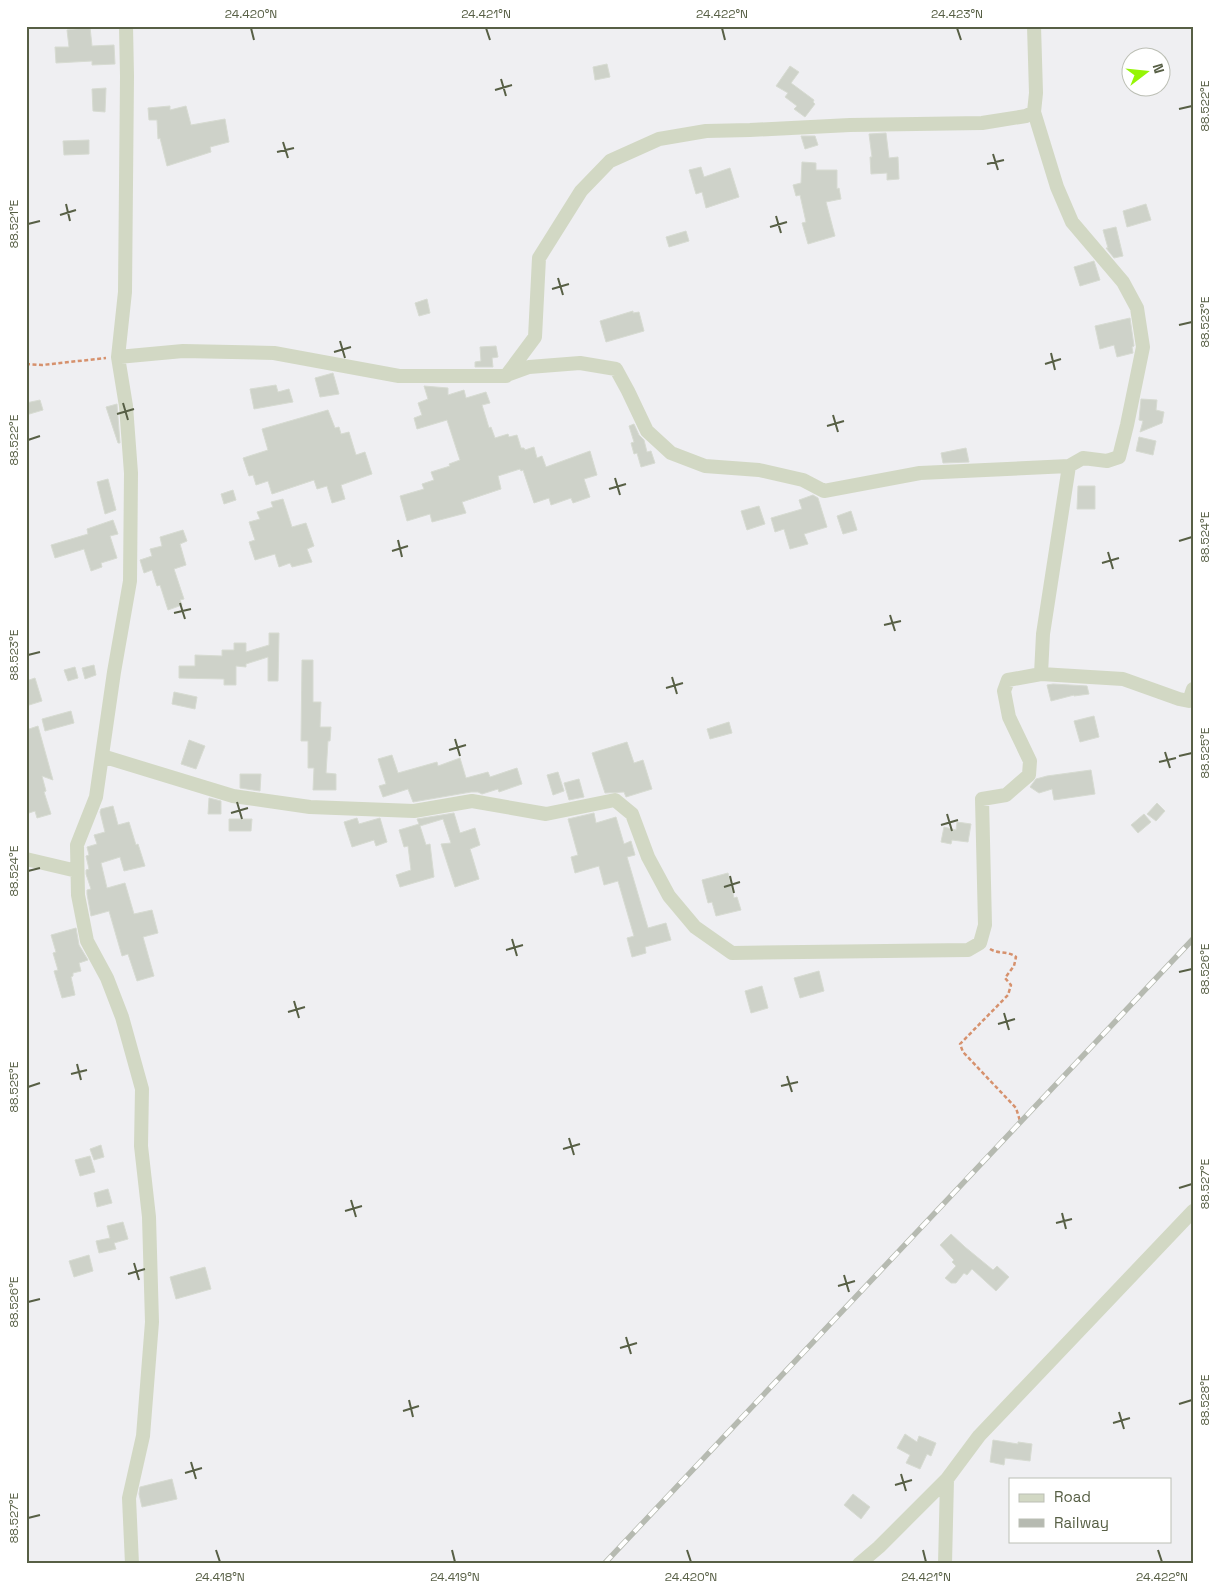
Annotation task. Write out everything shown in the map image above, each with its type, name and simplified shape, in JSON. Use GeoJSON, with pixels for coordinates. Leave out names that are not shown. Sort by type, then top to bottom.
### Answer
{"type":"FeatureCollection","features":[{"type":"Feature","properties":{"kind":"street"},"geometry":{"type":"LineString","coordinates":[[126,26],[125,292],[118,357],[126,406],[131,473],[130,581],[114,672],[96,797],[77,845],[78,895],[87,941],[107,978],[122,1017],[142,1089],[141,1146],[149,1217],[152,1322],[143,1436],[129,1498],[132,1564]]}},
{"type":"Feature","properties":{"kind":"street"},"geometry":{"type":"LineString","coordinates":[[118,357],[183,351],[274,353],[399,376],[506,376],[529,367],[580,363],[616,369],[647,431],[671,453],[705,466],[759,470],[783,475],[803,480],[824,491],[920,473],[1069,466],[1083,458],[1107,461],[1119,457],[1143,347],[1136,308],[1123,282],[1072,222],[1057,187],[1034,112],[1036,93],[1034,26]]}},
{"type":"Feature","properties":{"kind":"street"},"geometry":{"type":"LineString","coordinates":[[506,376],[535,337],[539,258],[581,191],[610,161],[659,138],[706,131],[850,124],[982,123],[1026,116],[1034,112]]}},
{"type":"Feature","properties":{"kind":"street"},"geometry":{"type":"LineString","coordinates":[[1041,674],[1043,634],[1069,466]]}},
{"type":"Feature","properties":{"kind":"street"},"geometry":{"type":"LineString","coordinates":[[102,756],[233,796],[310,806],[414,811],[472,801],[546,814],[615,800],[632,814],[648,857],[669,896],[695,927],[732,953],[968,950],[980,943],[985,925],[982,799],[1006,795],[1029,774],[1030,768],[1030,761],[1009,717],[1004,691],[1008,680],[1041,674],[1123,679],[1189,701],[1193,689]]}},
{"type":"Feature","properties":{"kind":"street"},"geometry":{"type":"LineString","coordinates":[[26,859],[78,870]]}},
{"type":"Feature","properties":{"kind":"street"},"geometry":{"type":"LineString","coordinates":[[859,1564],[880,1547],[947,1479],[979,1436],[1193,1211]]}},
{"type":"Feature","properties":{"kind":"street"},"geometry":{"type":"LineString","coordinates":[[945,1564],[947,1479]]}},
{"type":"Feature","properties":{"kind":"path"},"geometry":{"type":"LineString","coordinates":[[26,364],[42,366],[118,357]]}},
{"type":"Feature","properties":{"kind":"path"},"geometry":{"type":"LineString","coordinates":[[980,943],[993,951],[1012,954],[1016,957],[1014,966],[1005,978],[1011,986],[1008,995],[960,1044],[963,1052],[1016,1108],[1021,1124]]}},
{"type":"Feature","properties":{"kind":"building"},"geometry":{"type":"Polygon","coordinates":[[[90,27],[92,46],[114,45],[115,64],[92,65],[92,61],[56,63],[55,47],[69,47],[67,30],[90,27]]]}},
{"type":"Feature","properties":{"kind":"building"},"geometry":{"type":"Polygon","coordinates":[[[607,64],[610,77],[595,80],[593,67],[607,64]]]}},
{"type":"Feature","properties":{"kind":"building"},"geometry":{"type":"Polygon","coordinates":[[[790,66],[799,72],[791,83],[814,100],[815,104],[805,117],[794,109],[797,106],[785,97],[788,93],[776,86],[790,66]]]}},
{"type":"Feature","properties":{"kind":"building"},"geometry":{"type":"Polygon","coordinates":[[[106,88],[105,112],[93,111],[92,89],[106,88]]]}},
{"type":"Feature","properties":{"kind":"building"},"geometry":{"type":"Polygon","coordinates":[[[170,106],[170,110],[186,106],[191,125],[225,119],[229,142],[210,147],[211,152],[167,166],[160,138],[158,139],[157,120],[149,120],[148,108],[170,106]]]}},
{"type":"Feature","properties":{"kind":"building"},"geometry":{"type":"Polygon","coordinates":[[[886,133],[889,158],[898,157],[899,179],[887,180],[887,173],[871,174],[870,157],[872,157],[869,134],[886,133]]]}},
{"type":"Feature","properties":{"kind":"building"},"geometry":{"type":"Polygon","coordinates":[[[801,136],[815,136],[818,145],[805,149],[801,136]]]}},
{"type":"Feature","properties":{"kind":"building"},"geometry":{"type":"Polygon","coordinates":[[[89,140],[89,154],[64,155],[63,141],[89,140]]]}},
{"type":"Feature","properties":{"kind":"building"},"geometry":{"type":"Polygon","coordinates":[[[802,162],[816,163],[816,170],[837,170],[837,189],[839,188],[841,199],[826,202],[835,236],[808,244],[802,223],[806,222],[800,195],[796,196],[793,185],[801,183],[802,162]]]}},
{"type":"Feature","properties":{"kind":"building"},"geometry":{"type":"Polygon","coordinates":[[[701,167],[704,177],[730,168],[739,197],[706,208],[702,192],[696,194],[689,170],[701,167]]]}},
{"type":"Feature","properties":{"kind":"building"},"geometry":{"type":"Polygon","coordinates":[[[1146,204],[1151,220],[1127,227],[1123,211],[1146,204]]]}},
{"type":"Feature","properties":{"kind":"building"},"geometry":{"type":"Polygon","coordinates":[[[1116,227],[1123,256],[1114,258],[1106,248],[1108,248],[1103,230],[1116,227]]]}},
{"type":"Feature","properties":{"kind":"building"},"geometry":{"type":"Polygon","coordinates":[[[686,231],[689,241],[669,247],[666,237],[686,231]]]}},
{"type":"Feature","properties":{"kind":"building"},"geometry":{"type":"Polygon","coordinates":[[[1094,261],[1100,280],[1080,286],[1074,267],[1094,261]]]}},
{"type":"Feature","properties":{"kind":"building"},"geometry":{"type":"Polygon","coordinates":[[[427,299],[430,313],[419,316],[415,303],[427,299]]]}},
{"type":"Feature","properties":{"kind":"building"},"geometry":{"type":"Polygon","coordinates":[[[633,311],[633,313],[639,312],[644,331],[606,342],[600,321],[633,311]]]}},
{"type":"Feature","properties":{"kind":"building"},"geometry":{"type":"Polygon","coordinates":[[[1130,318],[1134,346],[1132,347],[1133,353],[1117,357],[1114,345],[1100,349],[1095,326],[1130,318]]]}},
{"type":"Feature","properties":{"kind":"building"},"geometry":{"type":"Polygon","coordinates":[[[496,346],[498,357],[492,358],[493,367],[475,367],[475,362],[481,361],[480,347],[496,346]]]}},
{"type":"Feature","properties":{"kind":"building"},"geometry":{"type":"Polygon","coordinates":[[[333,373],[339,394],[320,397],[315,378],[333,373]]]}},
{"type":"Feature","properties":{"kind":"building"},"geometry":{"type":"Polygon","coordinates":[[[276,385],[278,392],[289,389],[293,402],[254,409],[250,389],[276,385]]]}},
{"type":"Feature","properties":{"kind":"building"},"geometry":{"type":"Polygon","coordinates":[[[424,386],[448,388],[448,395],[464,390],[466,398],[486,392],[490,403],[482,405],[489,428],[491,427],[495,438],[508,434],[509,437],[517,435],[521,448],[525,450],[534,447],[537,458],[542,456],[546,467],[590,451],[597,475],[584,479],[590,497],[573,503],[571,498],[551,505],[549,498],[534,503],[523,470],[521,471],[520,469],[498,476],[501,489],[462,502],[466,513],[432,522],[430,514],[407,521],[400,496],[424,489],[422,484],[434,480],[431,472],[450,466],[449,464],[460,460],[447,420],[417,429],[414,418],[422,415],[418,403],[428,399],[424,386]]]}},
{"type":"Feature","properties":{"kind":"building"},"geometry":{"type":"Polygon","coordinates":[[[1141,399],[1157,400],[1156,410],[1164,412],[1162,423],[1140,432],[1143,421],[1139,420],[1141,399]]]}},
{"type":"Feature","properties":{"kind":"building"},"geometry":{"type":"Polygon","coordinates":[[[40,400],[43,410],[26,415],[26,403],[40,400]]]}},
{"type":"Feature","properties":{"kind":"building"},"geometry":{"type":"Polygon","coordinates":[[[117,404],[120,443],[118,443],[106,407],[117,404]]]}},
{"type":"Feature","properties":{"kind":"building"},"geometry":{"type":"Polygon","coordinates":[[[328,410],[335,428],[339,427],[341,434],[349,432],[356,455],[365,452],[372,474],[341,485],[345,499],[332,503],[327,486],[317,489],[314,480],[272,494],[268,481],[256,485],[253,475],[249,476],[243,458],[268,450],[262,429],[328,410]]]}},
{"type":"Feature","properties":{"kind":"building"},"geometry":{"type":"Polygon","coordinates":[[[634,424],[639,435],[644,440],[647,452],[651,451],[655,463],[641,467],[637,453],[634,454],[631,443],[634,442],[629,426],[634,424]]]}},
{"type":"Feature","properties":{"kind":"building"},"geometry":{"type":"Polygon","coordinates":[[[1139,437],[1156,441],[1153,455],[1136,451],[1139,437]]]}},
{"type":"Feature","properties":{"kind":"building"},"geometry":{"type":"Polygon","coordinates":[[[966,448],[969,462],[943,463],[941,453],[966,448]]]}},
{"type":"Feature","properties":{"kind":"building"},"geometry":{"type":"Polygon","coordinates":[[[108,479],[116,510],[105,514],[97,482],[108,479]]]}},
{"type":"Feature","properties":{"kind":"building"},"geometry":{"type":"Polygon","coordinates":[[[1078,486],[1095,486],[1095,509],[1077,509],[1078,486]]]}},
{"type":"Feature","properties":{"kind":"building"},"geometry":{"type":"Polygon","coordinates":[[[233,490],[236,500],[224,504],[221,494],[233,490]]]}},
{"type":"Feature","properties":{"kind":"building"},"geometry":{"type":"Polygon","coordinates":[[[813,495],[818,498],[827,527],[804,534],[808,544],[790,549],[784,529],[775,532],[771,518],[802,509],[799,500],[813,495]]]}},
{"type":"Feature","properties":{"kind":"building"},"geometry":{"type":"Polygon","coordinates":[[[283,499],[292,527],[306,523],[314,546],[307,549],[312,562],[292,567],[290,563],[279,567],[275,554],[255,560],[249,542],[255,540],[249,522],[260,519],[257,512],[273,507],[271,502],[283,499]]]}},
{"type":"Feature","properties":{"kind":"building"},"geometry":{"type":"Polygon","coordinates":[[[759,506],[765,524],[747,530],[741,511],[759,506]]]}},
{"type":"Feature","properties":{"kind":"building"},"geometry":{"type":"Polygon","coordinates":[[[851,511],[857,530],[843,534],[837,516],[851,511]]]}},
{"type":"Feature","properties":{"kind":"building"},"geometry":{"type":"Polygon","coordinates":[[[113,520],[118,534],[110,536],[117,558],[101,563],[102,567],[91,571],[84,549],[55,558],[51,545],[88,534],[87,529],[113,520]]]}},
{"type":"Feature","properties":{"kind":"building"},"geometry":{"type":"Polygon","coordinates":[[[183,530],[187,541],[180,544],[186,565],[174,569],[184,599],[180,600],[182,605],[168,610],[160,585],[157,586],[152,570],[144,573],[140,560],[152,556],[150,549],[162,546],[160,537],[183,530]]]}},
{"type":"Feature","properties":{"kind":"building"},"geometry":{"type":"Polygon","coordinates":[[[269,633],[279,633],[278,681],[268,681],[268,657],[246,664],[246,667],[236,666],[236,685],[224,685],[224,679],[179,678],[179,666],[195,666],[195,655],[222,656],[222,650],[234,650],[234,643],[246,643],[246,652],[269,645],[269,633]]]}},
{"type":"Feature","properties":{"kind":"building"},"geometry":{"type":"Polygon","coordinates":[[[302,660],[313,660],[313,702],[321,702],[320,727],[331,727],[326,773],[336,774],[336,790],[313,790],[314,768],[308,768],[308,741],[301,741],[302,660]]]}},
{"type":"Feature","properties":{"kind":"building"},"geometry":{"type":"Polygon","coordinates":[[[94,665],[96,675],[85,679],[82,668],[94,665]]]}},
{"type":"Feature","properties":{"kind":"building"},"geometry":{"type":"Polygon","coordinates":[[[75,667],[78,678],[68,681],[64,670],[75,667]]]}},
{"type":"Feature","properties":{"kind":"building"},"geometry":{"type":"Polygon","coordinates":[[[35,678],[42,701],[26,706],[26,681],[35,678]]]}},
{"type":"Feature","properties":{"kind":"building"},"geometry":{"type":"Polygon","coordinates":[[[1047,685],[1087,686],[1089,694],[1074,695],[1051,701],[1047,685]]]}},
{"type":"Feature","properties":{"kind":"building"},"geometry":{"type":"Polygon","coordinates":[[[174,692],[197,697],[195,709],[172,704],[174,692]]]}},
{"type":"Feature","properties":{"kind":"building"},"geometry":{"type":"Polygon","coordinates":[[[71,711],[74,723],[45,731],[42,719],[71,711]]]}},
{"type":"Feature","properties":{"kind":"building"},"geometry":{"type":"Polygon","coordinates":[[[1094,716],[1099,737],[1080,742],[1074,721],[1094,716]]]}},
{"type":"Feature","properties":{"kind":"building"},"geometry":{"type":"Polygon","coordinates":[[[729,722],[732,733],[710,739],[707,729],[729,722]]]}},
{"type":"Feature","properties":{"kind":"building"},"geometry":{"type":"Polygon","coordinates":[[[38,726],[53,780],[42,776],[46,791],[44,792],[51,814],[37,818],[35,811],[26,814],[26,730],[38,726]]]}},
{"type":"Feature","properties":{"kind":"building"},"geometry":{"type":"Polygon","coordinates":[[[189,740],[205,746],[196,769],[181,764],[189,740]]]}},
{"type":"Feature","properties":{"kind":"building"},"geometry":{"type":"Polygon","coordinates":[[[627,742],[634,763],[643,760],[652,789],[626,797],[624,792],[605,793],[592,753],[627,742]]]}},
{"type":"Feature","properties":{"kind":"building"},"geometry":{"type":"Polygon","coordinates":[[[392,755],[398,773],[437,762],[438,766],[460,758],[466,778],[488,772],[490,777],[517,768],[522,784],[499,792],[498,789],[482,794],[471,792],[413,802],[408,789],[383,797],[379,786],[386,784],[378,759],[392,755]]]}},
{"type":"Feature","properties":{"kind":"building"},"geometry":{"type":"Polygon","coordinates":[[[1091,770],[1095,794],[1054,800],[1052,789],[1039,793],[1030,787],[1036,779],[1091,770]]]}},
{"type":"Feature","properties":{"kind":"building"},"geometry":{"type":"Polygon","coordinates":[[[558,772],[564,791],[553,795],[547,775],[558,772]]]}},
{"type":"Feature","properties":{"kind":"building"},"geometry":{"type":"Polygon","coordinates":[[[240,774],[261,774],[260,791],[240,788],[240,774]]]}},
{"type":"Feature","properties":{"kind":"building"},"geometry":{"type":"Polygon","coordinates":[[[579,779],[584,797],[569,800],[564,783],[579,779]]]}},
{"type":"Feature","properties":{"kind":"building"},"geometry":{"type":"Polygon","coordinates":[[[209,798],[221,801],[221,814],[208,814],[209,798]]]}},
{"type":"Feature","properties":{"kind":"building"},"geometry":{"type":"Polygon","coordinates":[[[1157,803],[1165,811],[1156,821],[1147,814],[1157,803]]]}},
{"type":"Feature","properties":{"kind":"building"},"geometry":{"type":"Polygon","coordinates":[[[113,806],[118,825],[129,822],[145,866],[124,871],[120,857],[101,863],[107,888],[125,883],[134,914],[152,910],[158,933],[143,937],[154,976],[137,981],[128,954],[122,956],[109,911],[91,916],[87,894],[87,890],[91,889],[86,874],[86,870],[89,869],[86,856],[89,855],[87,847],[97,844],[94,835],[105,832],[101,809],[113,806]]]}},
{"type":"Feature","properties":{"kind":"building"},"geometry":{"type":"Polygon","coordinates":[[[454,813],[460,833],[475,828],[480,845],[470,849],[479,879],[455,887],[441,844],[451,843],[443,819],[420,826],[426,845],[430,844],[434,877],[400,887],[396,875],[411,870],[408,846],[404,847],[399,830],[419,824],[417,819],[454,813]]]}},
{"type":"Feature","properties":{"kind":"building"},"geometry":{"type":"Polygon","coordinates":[[[594,813],[596,823],[616,817],[624,844],[631,841],[635,855],[627,857],[648,928],[666,923],[671,940],[645,947],[646,953],[632,957],[627,938],[634,936],[618,881],[604,885],[599,866],[575,873],[571,857],[578,855],[568,819],[594,813]]]}},
{"type":"Feature","properties":{"kind":"building"},"geometry":{"type":"Polygon","coordinates":[[[1144,814],[1151,822],[1138,833],[1131,825],[1144,814]]]}},
{"type":"Feature","properties":{"kind":"building"},"geometry":{"type":"Polygon","coordinates":[[[357,818],[359,824],[380,818],[387,842],[376,846],[374,840],[352,847],[344,822],[357,818]]]}},
{"type":"Feature","properties":{"kind":"building"},"geometry":{"type":"Polygon","coordinates":[[[229,819],[252,819],[251,831],[229,831],[229,819]]]}},
{"type":"Feature","properties":{"kind":"building"},"geometry":{"type":"Polygon","coordinates":[[[957,822],[971,824],[968,842],[952,840],[951,844],[941,842],[944,827],[956,830],[957,822]]]}},
{"type":"Feature","properties":{"kind":"building"},"geometry":{"type":"Polygon","coordinates":[[[728,873],[734,898],[737,897],[741,910],[716,916],[712,902],[708,903],[702,880],[728,873]]]}},
{"type":"Feature","properties":{"kind":"building"},"geometry":{"type":"Polygon","coordinates":[[[76,928],[79,945],[88,960],[79,963],[81,971],[73,973],[71,977],[75,995],[62,998],[54,971],[58,970],[53,953],[56,952],[51,935],[76,928]]]}},
{"type":"Feature","properties":{"kind":"building"},"geometry":{"type":"Polygon","coordinates":[[[819,971],[824,991],[800,998],[794,978],[819,971]]]}},
{"type":"Feature","properties":{"kind":"building"},"geometry":{"type":"Polygon","coordinates":[[[762,986],[768,1008],[751,1013],[745,991],[762,986]]]}},
{"type":"Feature","properties":{"kind":"building"},"geometry":{"type":"Polygon","coordinates":[[[101,1145],[104,1157],[94,1160],[90,1149],[101,1145]]]}},
{"type":"Feature","properties":{"kind":"building"},"geometry":{"type":"Polygon","coordinates":[[[90,1156],[95,1172],[80,1176],[75,1160],[90,1156]]]}},
{"type":"Feature","properties":{"kind":"building"},"geometry":{"type":"Polygon","coordinates":[[[108,1189],[112,1203],[97,1207],[94,1193],[108,1189]]]}},
{"type":"Feature","properties":{"kind":"building"},"geometry":{"type":"Polygon","coordinates":[[[123,1222],[128,1239],[114,1243],[116,1249],[99,1253],[96,1241],[110,1238],[107,1226],[123,1222]]]}},
{"type":"Feature","properties":{"kind":"building"},"geometry":{"type":"Polygon","coordinates":[[[951,1234],[993,1270],[997,1266],[1009,1277],[996,1291],[972,1269],[967,1275],[964,1273],[956,1283],[951,1283],[945,1278],[956,1266],[952,1262],[954,1260],[940,1245],[951,1234]]]}},
{"type":"Feature","properties":{"kind":"building"},"geometry":{"type":"Polygon","coordinates":[[[89,1255],[93,1271],[74,1277],[69,1261],[89,1255]]]}},
{"type":"Feature","properties":{"kind":"building"},"geometry":{"type":"Polygon","coordinates":[[[205,1267],[211,1289],[176,1299],[170,1277],[205,1267]]]}},
{"type":"Feature","properties":{"kind":"building"},"geometry":{"type":"Polygon","coordinates":[[[905,1434],[917,1442],[919,1436],[936,1443],[931,1456],[927,1454],[920,1469],[906,1463],[910,1455],[897,1448],[905,1434]]]}},
{"type":"Feature","properties":{"kind":"building"},"geometry":{"type":"Polygon","coordinates":[[[993,1440],[1032,1444],[1030,1461],[1005,1458],[1004,1465],[990,1462],[993,1440]]]}},
{"type":"Feature","properties":{"kind":"building"},"geometry":{"type":"Polygon","coordinates":[[[172,1479],[177,1499],[142,1507],[139,1494],[140,1487],[172,1479]]]}},
{"type":"Feature","properties":{"kind":"building"},"geometry":{"type":"Polygon","coordinates":[[[853,1494],[870,1507],[861,1519],[844,1505],[853,1494]]]}},
{"type":"Feature","properties":{"kind":"railway"},"geometry":{"type":"LineString","coordinates":[[604,1564],[1193,939]]}}]}
